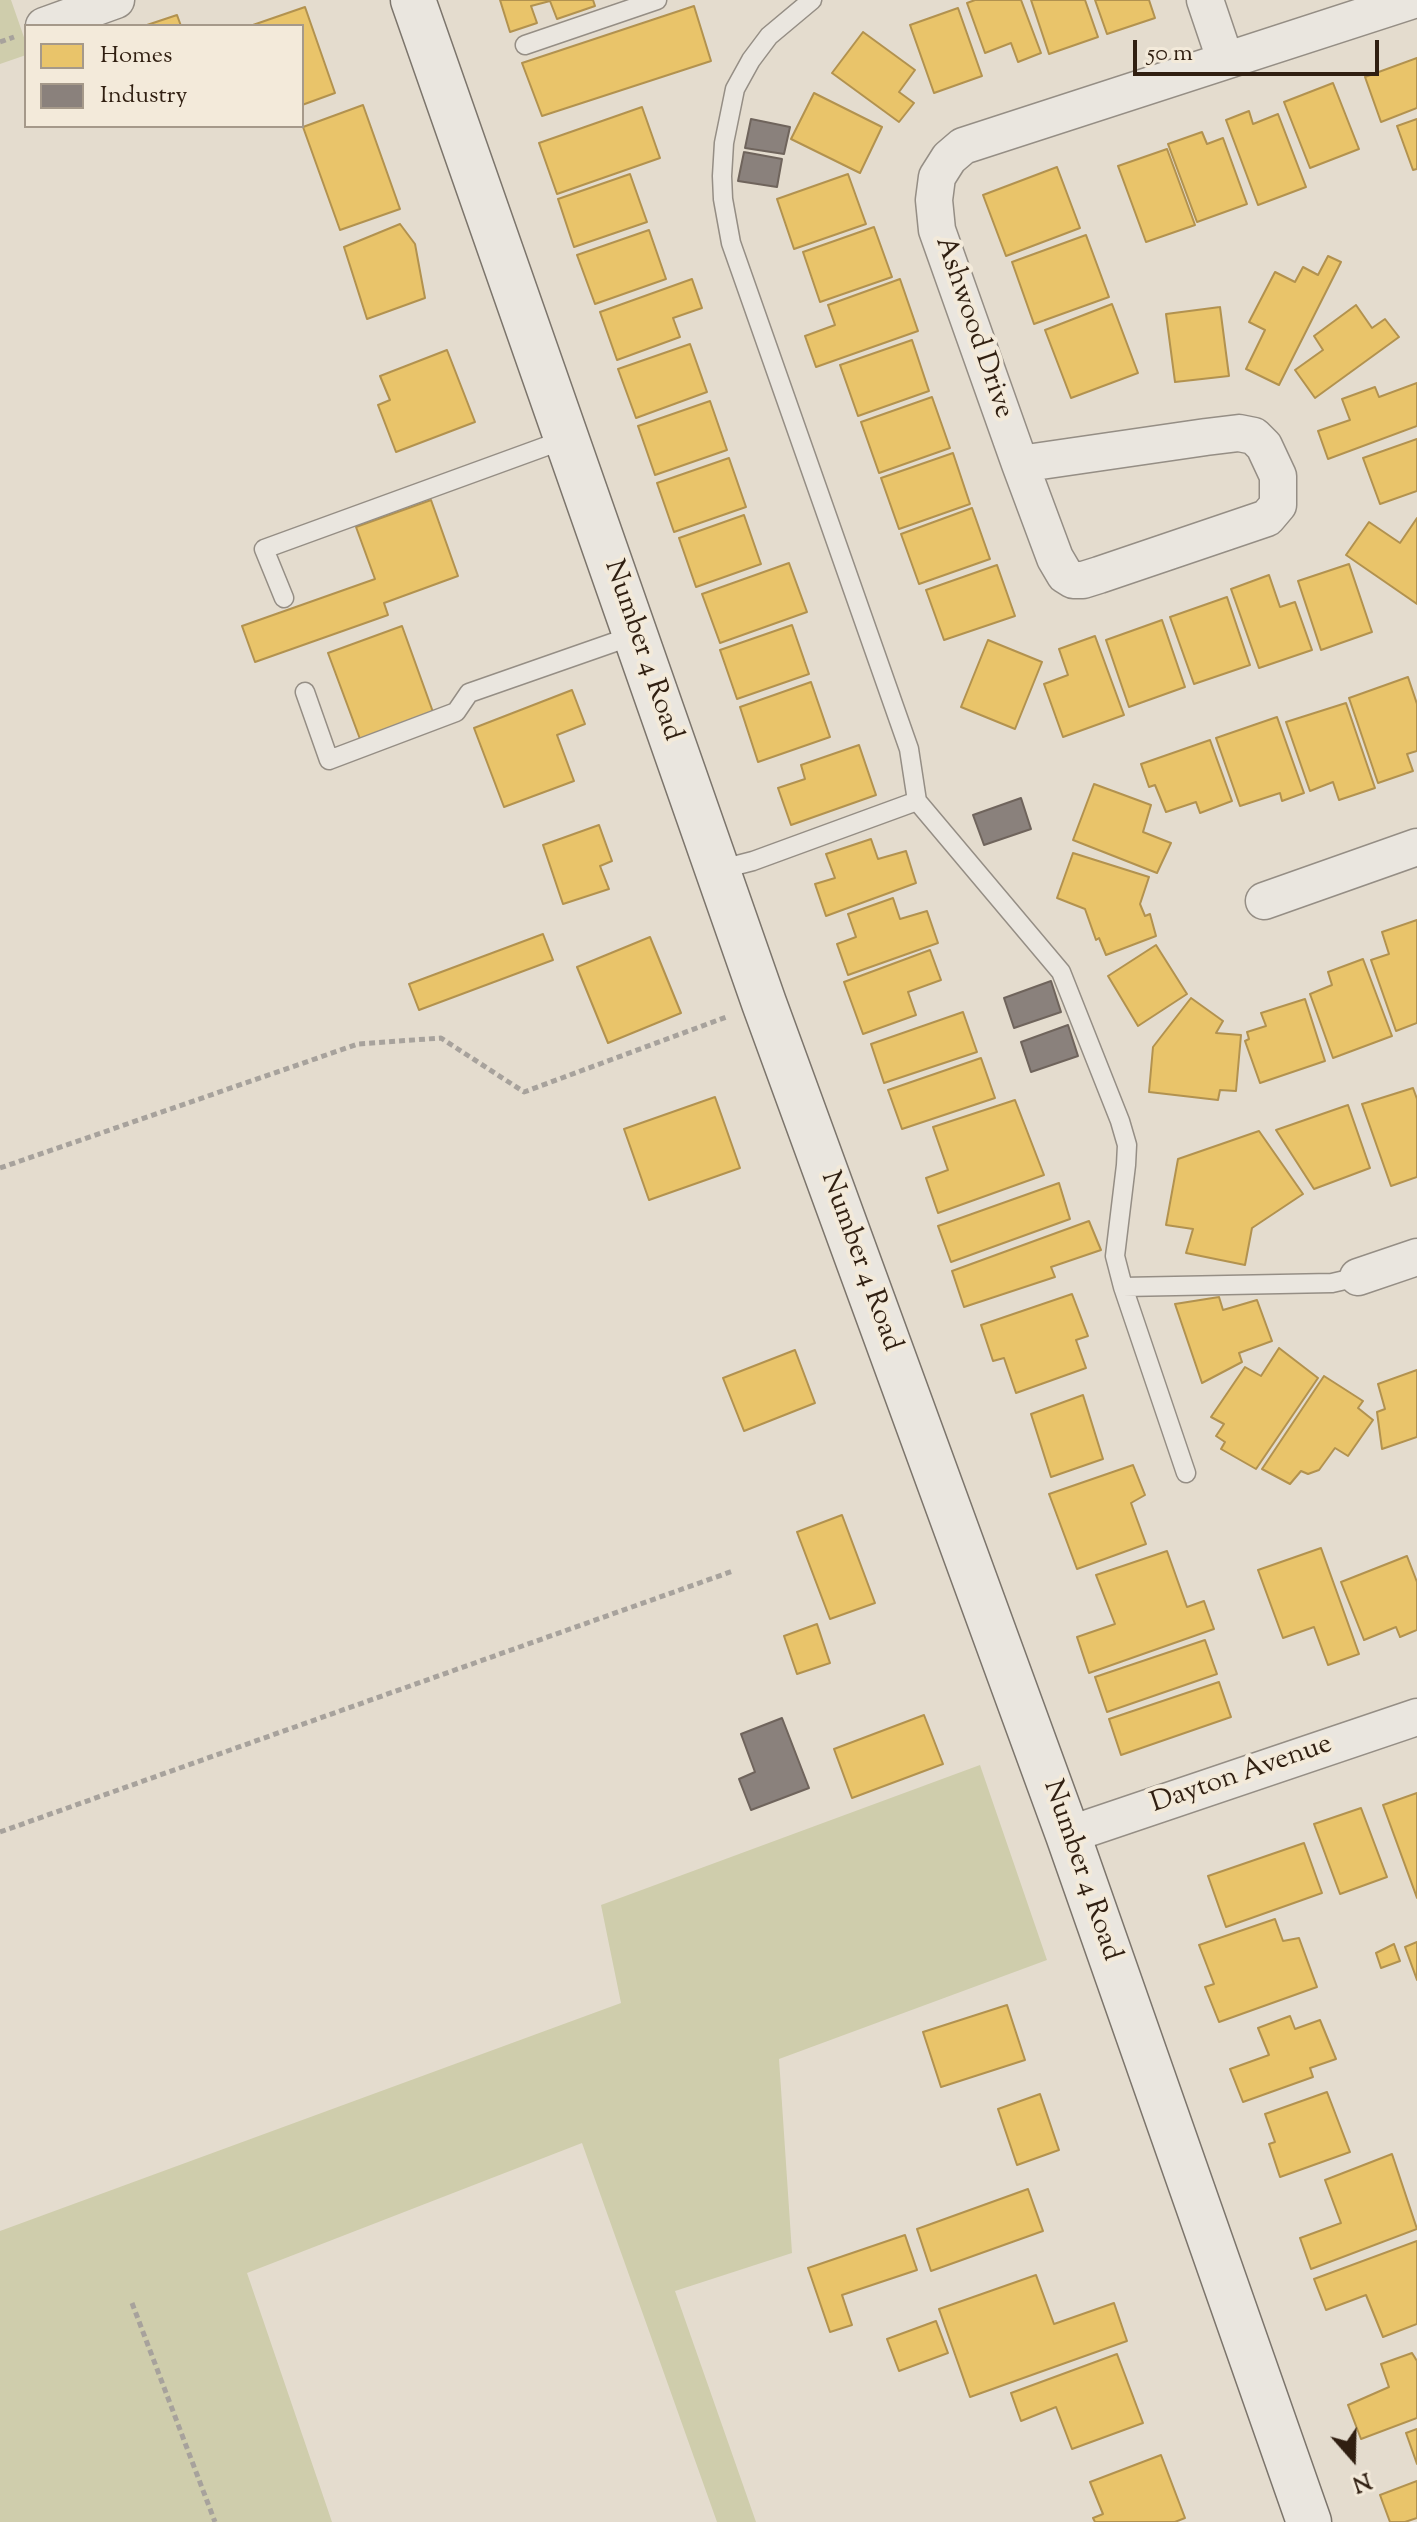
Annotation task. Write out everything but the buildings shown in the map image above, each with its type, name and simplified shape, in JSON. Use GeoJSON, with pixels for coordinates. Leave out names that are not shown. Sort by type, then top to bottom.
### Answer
{"type":"FeatureCollection","features":[{"type":"Feature","properties":{"kind":"main road","name":"Number 4 Road"},"geometry":{"type":"LineString","coordinates":[[413,0],[764,1003],[1068,1835],[1309,2522]]}},
{"type":"Feature","properties":{"kind":"street"},"geometry":{"type":"LineString","coordinates":[[50,24],[116,0]]}},
{"type":"Feature","properties":{"kind":"street"},"geometry":{"type":"LineString","coordinates":[[1205,0],[1225,59]]}},
{"type":"Feature","properties":{"kind":"street","name":"Ashwood Drive"},"geometry":{"type":"LineString","coordinates":[[1020,464],[1239,433],[1254,436],[1264,446],[1278,476],[1278,505],[1267,518],[1247,526],[1099,575],[1073,580],[1065,575],[1059,567],[1020,464],[937,230],[934,200],[937,177],[949,158],[963,146],[1413,0]]}},
{"type":"Feature","properties":{"kind":"street"},"geometry":{"type":"LineString","coordinates":[[1264,901],[1417,847]]}},
{"type":"Feature","properties":{"kind":"street"},"geometry":{"type":"LineString","coordinates":[[1358,1277],[1417,1257]]}},
{"type":"Feature","properties":{"kind":"street","name":"Dayton Avenue"},"geometry":{"type":"LineString","coordinates":[[1068,1835],[1417,1717]]}},
{"type":"Feature","properties":{"kind":"lane"},"geometry":{"type":"LineString","coordinates":[[525,45],[657,0]]}},
{"type":"Feature","properties":{"kind":"lane"},"geometry":{"type":"LineString","coordinates":[[812,0],[769,36],[735,89],[724,143],[723,199],[738,266],[909,749],[917,801],[1053,960],[1067,984],[1120,1121],[1127,1145],[1115,1256],[1186,1473]]}},
{"type":"Feature","properties":{"kind":"lane"},"geometry":{"type":"LineString","coordinates":[[284,598],[264,549],[566,439]]}},
{"type":"Feature","properties":{"kind":"lane"},"geometry":{"type":"LineString","coordinates":[[305,692],[329,760],[456,712],[469,693],[635,635]]}},
{"type":"Feature","properties":{"kind":"lane"},"geometry":{"type":"LineString","coordinates":[[718,870],[753,861],[917,801]]}},
{"type":"Feature","properties":{"kind":"lane"},"geometry":{"type":"LineString","coordinates":[[1123,1287],[1332,1283],[1358,1277]]}},
{"type":"Feature","properties":{"kind":"path"},"geometry":{"type":"LineString","coordinates":[[0,1168],[358,1044],[441,1038],[524,1092],[764,1003]]}},
{"type":"Feature","properties":{"kind":"path"},"geometry":{"type":"LineString","coordinates":[[0,1832],[733,1571]]}},
{"type":"Feature","properties":{"kind":"path"},"geometry":{"type":"LineString","coordinates":[[132,2303],[215,2522]]}},
{"type":"Feature","properties":{"kind":"shaded area"},"geometry":{"type":"Polygon","coordinates":[[[0,0],[11,0],[24,37],[24,56],[0,64],[0,0]]]}},
{"type":"Feature","properties":{"kind":"shaded area"},"geometry":{"type":"Polygon","coordinates":[[[980,1765],[1047,1960],[779,2059],[792,2253],[675,2291],[756,2522],[717,2522],[582,2143],[247,2273],[332,2522],[0,2522],[0,2231],[621,2003],[601,1905],[980,1765]]]}}]}
